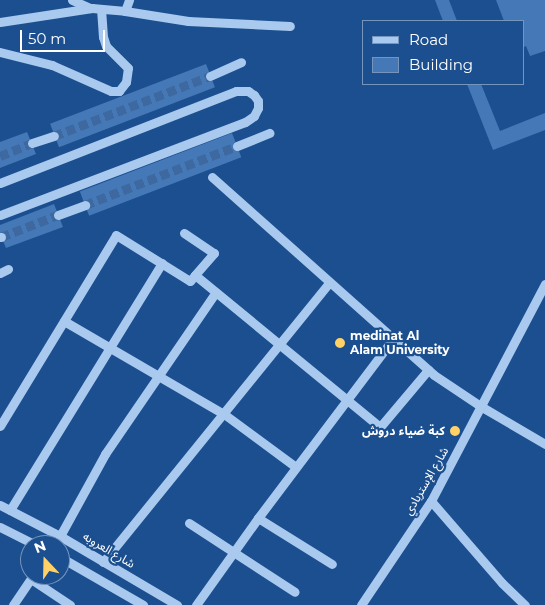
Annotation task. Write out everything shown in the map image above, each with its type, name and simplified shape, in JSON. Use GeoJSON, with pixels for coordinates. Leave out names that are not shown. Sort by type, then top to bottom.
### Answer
{"type":"FeatureCollection","features":[{"type":"Feature","properties":{"kind":"street"},"geometry":{"type":"LineString","coordinates":[[72,0],[97,8],[188,21],[290,26]]}},
{"type":"Feature","properties":{"kind":"street"},"geometry":{"type":"LineString","coordinates":[[125,11],[129,0]]}},
{"type":"Feature","properties":{"kind":"street"},"geometry":{"type":"LineString","coordinates":[[0,22],[97,8]]}},
{"type":"Feature","properties":{"kind":"street"},"geometry":{"type":"LineString","coordinates":[[0,52],[52,65],[111,91],[119,91],[126,82],[128,68],[106,46],[97,8]]}},
{"type":"Feature","properties":{"kind":"street"},"geometry":{"type":"LineString","coordinates":[[210,76],[241,62]]}},
{"type":"Feature","properties":{"kind":"street"},"geometry":{"type":"LineString","coordinates":[[0,183],[236,91],[248,91],[258,101],[258,108],[254,116],[245,122],[0,215]]}},
{"type":"Feature","properties":{"kind":"street"},"geometry":{"type":"LineString","coordinates":[[237,146],[270,133]]}},
{"type":"Feature","properties":{"kind":"street"},"geometry":{"type":"LineString","coordinates":[[32,143],[54,136]]}},
{"type":"Feature","properties":{"kind":"street"},"geometry":{"type":"LineString","coordinates":[[212,177],[428,370],[482,407],[545,444]]}},
{"type":"Feature","properties":{"kind":"street"},"geometry":{"type":"LineString","coordinates":[[58,215],[85,205]]}},
{"type":"Feature","properties":{"kind":"street"},"geometry":{"type":"LineString","coordinates":[[0,426],[116,235],[190,281],[214,253],[184,233]]}},
{"type":"Feature","properties":{"kind":"street"},"geometry":{"type":"LineString","coordinates":[[10,510],[162,263]]}},
{"type":"Feature","properties":{"kind":"street"},"geometry":{"type":"LineString","coordinates":[[195,275],[380,427],[428,370]]}},
{"type":"Feature","properties":{"kind":"street"},"geometry":{"type":"LineString","coordinates":[[103,562],[329,283]]}},
{"type":"Feature","properties":{"kind":"street","name":"شارع الإستربادي"},"geometry":{"type":"LineString","coordinates":[[361,605],[431,501],[545,284]]}},
{"type":"Feature","properties":{"kind":"street"},"geometry":{"type":"LineString","coordinates":[[61,535],[105,454],[216,292]]}},
{"type":"Feature","properties":{"kind":"street"},"geometry":{"type":"LineString","coordinates":[[64,321],[224,414],[296,467]]}},
{"type":"Feature","properties":{"kind":"street"},"geometry":{"type":"LineString","coordinates":[[196,605],[258,518],[393,339]]}},
{"type":"Feature","properties":{"kind":"street"},"geometry":{"type":"LineString","coordinates":[[431,501],[502,583],[525,605]]}},
{"type":"Feature","properties":{"kind":"street","name":"شارع العروبه"},"geometry":{"type":"LineString","coordinates":[[0,505],[58,535]]}},
{"type":"Feature","properties":{"kind":"street"},"geometry":{"type":"LineString","coordinates":[[258,518],[332,564]]}},
{"type":"Feature","properties":{"kind":"street"},"geometry":{"type":"LineString","coordinates":[[189,523],[295,592]]}},
{"type":"Feature","properties":{"kind":"street"},"geometry":{"type":"LineString","coordinates":[[0,527],[20,537]]}},
{"type":"Feature","properties":{"kind":"street","name":"شارع العروبه"},"geometry":{"type":"LineString","coordinates":[[70,542],[177,605]]}},
{"type":"Feature","properties":{"kind":"street"},"geometry":{"type":"LineString","coordinates":[[70,564],[143,605]]}},
{"type":"Feature","properties":{"kind":"street"},"geometry":{"type":"LineString","coordinates":[[13,605],[27,585]]}},
{"type":"Feature","properties":{"kind":"street"},"geometry":{"type":"LineString","coordinates":[[43,585],[70,605]]}},
{"type":"Feature","properties":{"kind":"building"},"geometry":{"type":"Polygon","coordinates":[[[435,0],[449,0],[457,20],[443,20],[435,0]]]}},
{"type":"Feature","properties":{"kind":"building"},"geometry":{"type":"Polygon","coordinates":[[[496,0],[545,0],[545,51],[530,56],[525,46],[525,20],[504,20],[496,0]]]}},
{"type":"Feature","properties":{"kind":"building"},"geometry":{"type":"Polygon","coordinates":[[[206,64],[215,87],[59,147],[50,124],[206,64]]]}},
{"type":"Feature","properties":{"kind":"building"},"geometry":{"type":"Polygon","coordinates":[[[467,85],[481,85],[500,131],[545,113],[545,130],[493,150],[467,85]]]}},
{"type":"Feature","properties":{"kind":"building"},"geometry":{"type":"Polygon","coordinates":[[[27,132],[36,154],[0,168],[0,142],[27,132]]]}},
{"type":"Feature","properties":{"kind":"building"},"geometry":{"type":"Polygon","coordinates":[[[232,133],[241,157],[89,216],[80,191],[232,133]]]}},
{"type":"Feature","properties":{"kind":"building"},"geometry":{"type":"Polygon","coordinates":[[[54,204],[63,227],[6,248],[0,234],[0,225],[54,204]]]}},
{"type":"Feature","properties":{"kind":"tunnel"},"geometry":{"type":"LineString","coordinates":[[54,136],[210,76]]}},
{"type":"Feature","properties":{"kind":"tunnel"},"geometry":{"type":"LineString","coordinates":[[0,156],[32,143]]}},
{"type":"Feature","properties":{"kind":"tunnel"},"geometry":{"type":"LineString","coordinates":[[85,205],[237,146]]}},
{"type":"Feature","properties":{"kind":"tunnel"},"geometry":{"type":"LineString","coordinates":[[1,237],[58,215]]}},
{"type":"Feature","properties":{"kind":"place","name":"medinat Al Alam University"},"geometry":{"type":"Point","coordinates":[340,343]}},
{"type":"Feature","properties":{"kind":"place","name":"كبة ضياء دروش"},"geometry":{"type":"Point","coordinates":[455,431]}}]}
